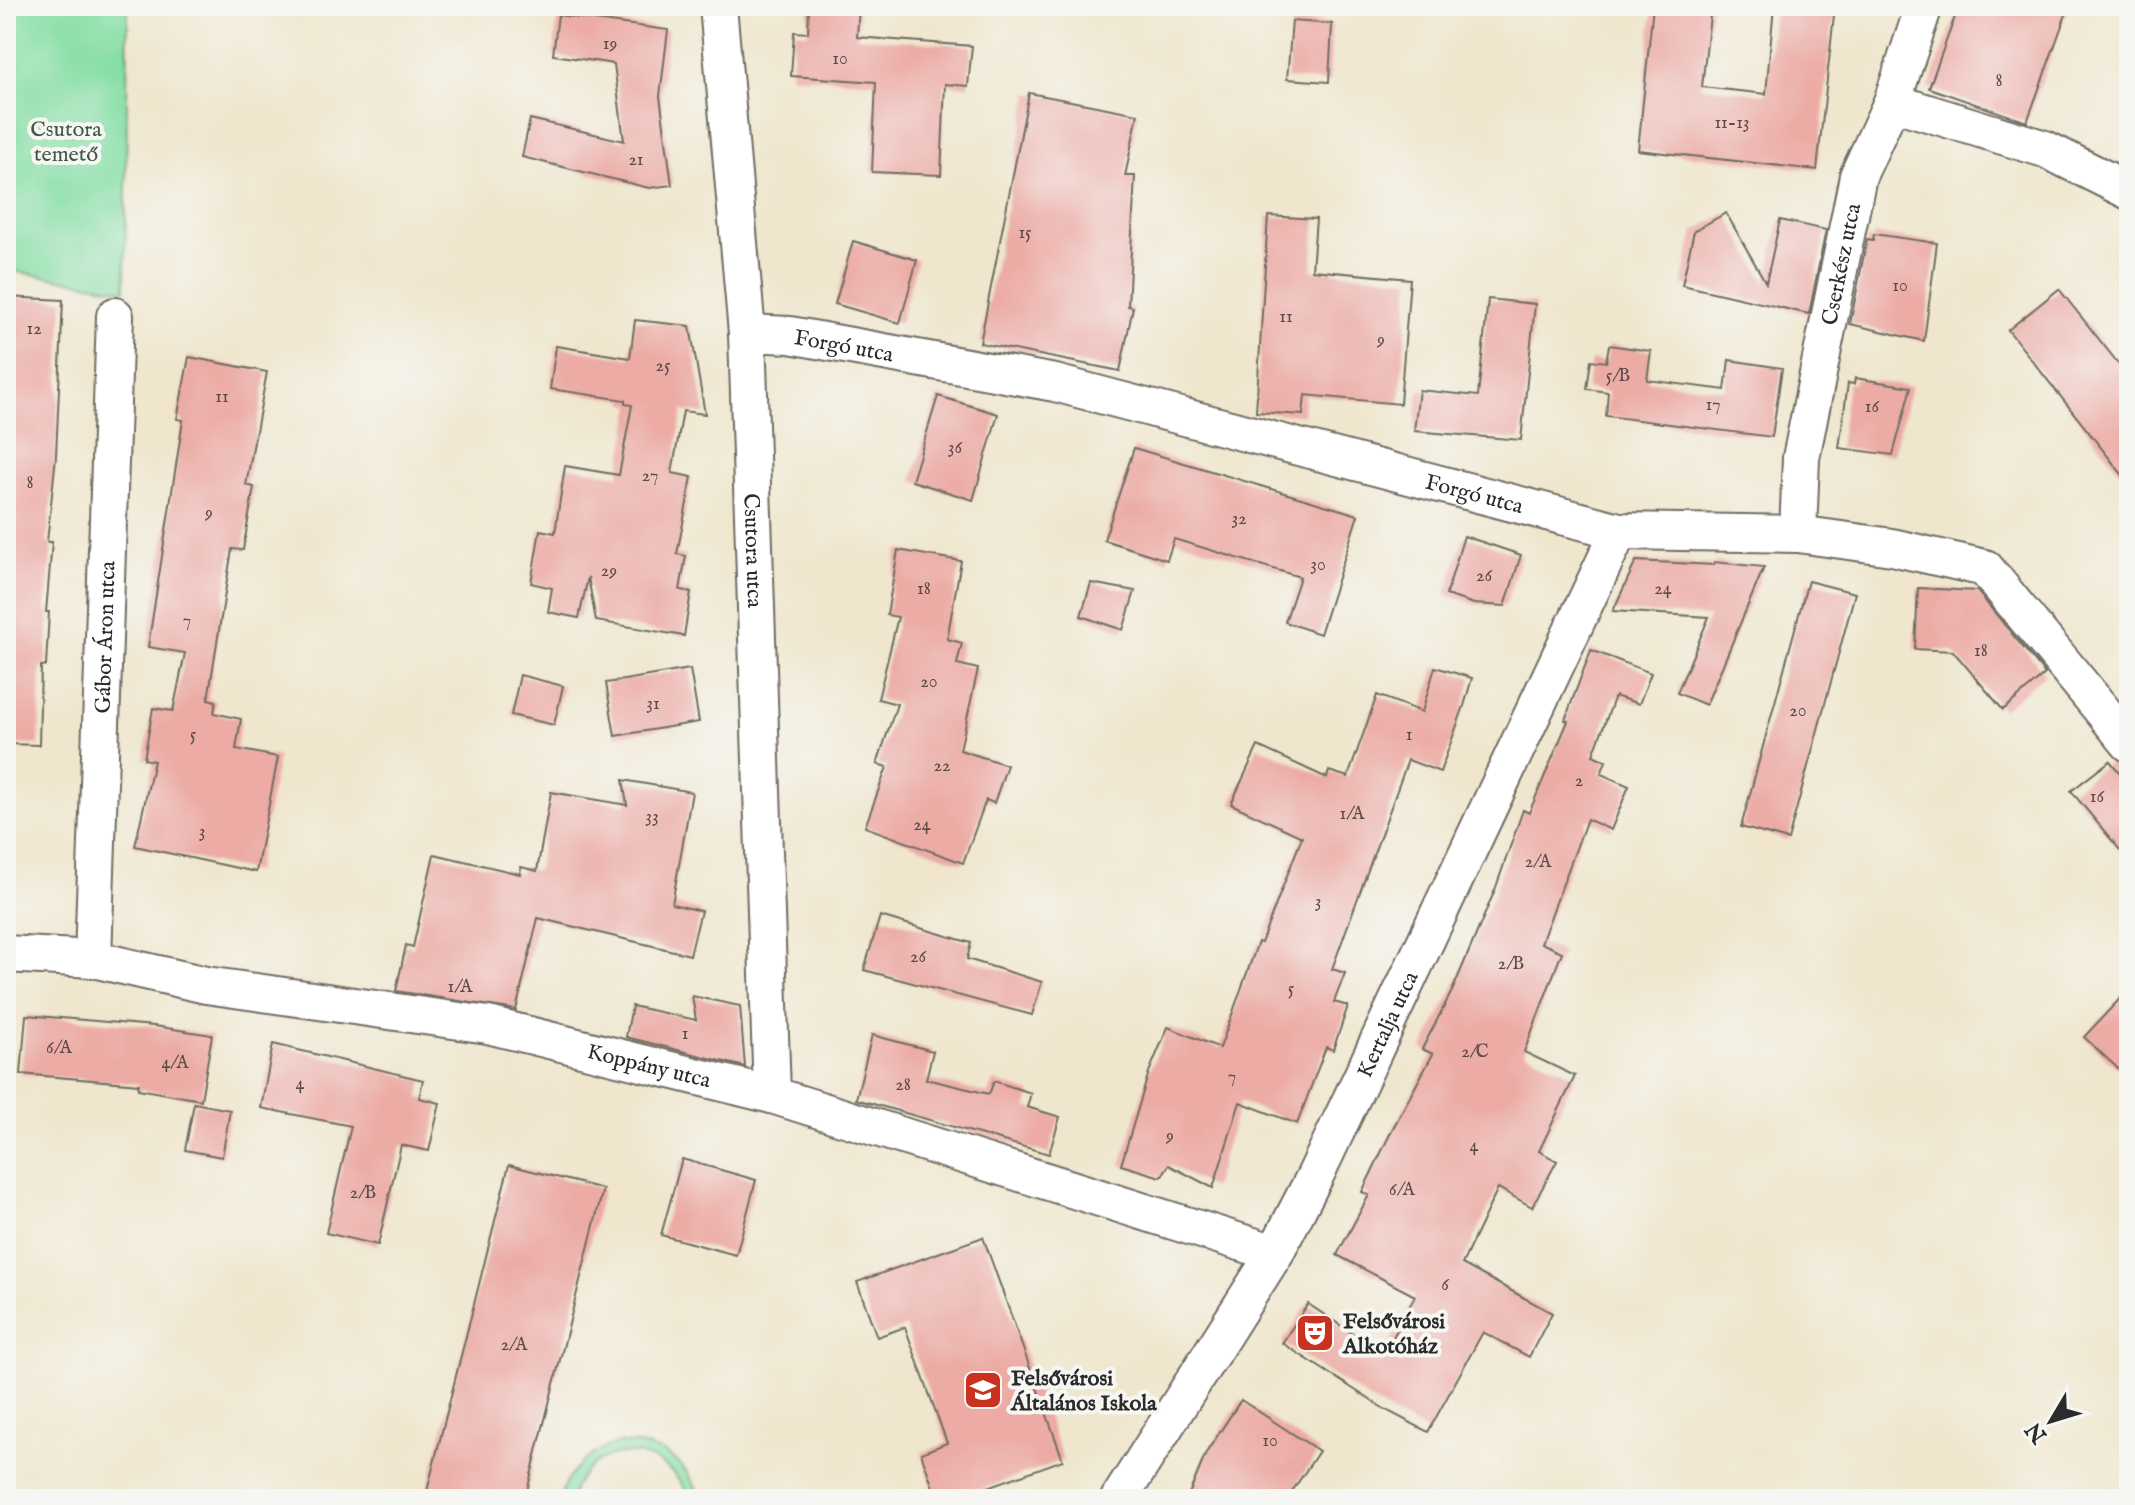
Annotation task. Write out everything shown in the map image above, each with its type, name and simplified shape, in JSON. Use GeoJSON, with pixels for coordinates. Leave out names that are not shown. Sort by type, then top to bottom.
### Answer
{"type":"FeatureCollection","features":[{"type":"Feature","properties":{"kind":"street","name":"Csutora utca"},"geometry":{"type":"LineString","coordinates":[[718,6],[747,333],[772,1095]]}},
{"type":"Feature","properties":{"kind":"street","name":"Cserkész utca"},"geometry":{"type":"LineString","coordinates":[[1798,534],[1801,458],[1858,176],[1892,102],[1924,6]]}},
{"type":"Feature","properties":{"kind":"street"},"geometry":{"type":"LineString","coordinates":[[1892,102],[2045,149],[2129,191]]}},
{"type":"Feature","properties":{"kind":"street","name":"Gábor Áron utca"},"geometry":{"type":"LineString","coordinates":[[93,959],[115,316]]}},
{"type":"Feature","properties":{"kind":"street","name":"Forgó utca"},"geometry":{"type":"LineString","coordinates":[[747,333],[790,335],[1055,383],[1619,531],[1798,534],[1892,547],[1985,568],[2129,743]]}},
{"type":"Feature","properties":{"kind":"street","name":"Kertalja utca"},"geometry":{"type":"LineString","coordinates":[[1119,1499],[1275,1253],[1322,1162],[1619,531]]}},
{"type":"Feature","properties":{"kind":"street","name":"Koppány utca"},"geometry":{"type":"LineString","coordinates":[[6,954],[93,959],[206,985],[488,1025],[772,1095],[1275,1253]]}},
{"type":"Feature","properties":{"kind":"green space","name":"Csutora temető"},"geometry":{"type":"Polygon","coordinates":[[[6,6],[128,6],[125,290],[6,270],[6,6]]]}},
{"type":"Feature","properties":{"kind":"green space"},"geometry":{"type":"Polygon","coordinates":[[[619,1443],[648,1447],[670,1456],[695,1485],[701,1499],[690,1499],[679,1480],[664,1466],[647,1457],[629,1454],[611,1456],[594,1464],[580,1479],[570,1499],[559,1499],[574,1470],[589,1457],[619,1443]]]}},
{"type":"Feature","properties":{"kind":"building"},"geometry":{"type":"Polygon","coordinates":[[[809,6],[859,6],[857,37],[972,46],[968,86],[945,84],[941,175],[872,172],[876,82],[791,76],[794,32],[808,33],[809,6]]]}},
{"type":"Feature","properties":{"kind":"building"},"geometry":{"type":"Polygon","coordinates":[[[1653,6],[1711,6],[1702,87],[1766,94],[1774,6],[1835,6],[1817,170],[1638,150],[1653,6]]]}},
{"type":"Feature","properties":{"kind":"building"},"geometry":{"type":"Polygon","coordinates":[[[1959,6],[2069,6],[2027,122],[1929,88],[1959,6]]]}},
{"type":"Feature","properties":{"kind":"building"},"geometry":{"type":"Polygon","coordinates":[[[558,15],[668,30],[660,96],[672,185],[649,188],[522,157],[530,119],[624,141],[614,64],[553,55],[558,15]]]}},
{"type":"Feature","properties":{"kind":"building"},"geometry":{"type":"Polygon","coordinates":[[[1292,21],[1332,24],[1329,82],[1287,79],[1292,21]]]}},
{"type":"Feature","properties":{"kind":"building"},"geometry":{"type":"Polygon","coordinates":[[[1029,93],[1138,114],[1125,176],[1135,176],[1128,306],[1133,307],[1120,371],[980,343],[1029,93]]]}},
{"type":"Feature","properties":{"kind":"building"},"geometry":{"type":"Polygon","coordinates":[[[1726,213],[1766,283],[1780,220],[1826,230],[1809,314],[1682,285],[1694,231],[1726,213]]]}},
{"type":"Feature","properties":{"kind":"building"},"geometry":{"type":"Polygon","coordinates":[[[1268,216],[1316,219],[1312,270],[1410,279],[1400,404],[1305,395],[1303,415],[1256,412],[1268,216]]]}},
{"type":"Feature","properties":{"kind":"building"},"geometry":{"type":"Polygon","coordinates":[[[1874,234],[1937,243],[1924,341],[1850,324],[1867,239],[1873,240],[1874,234]]]}},
{"type":"Feature","properties":{"kind":"building"},"geometry":{"type":"Polygon","coordinates":[[[853,241],[917,260],[900,323],[835,304],[853,241]]]}},
{"type":"Feature","properties":{"kind":"building"},"geometry":{"type":"Polygon","coordinates":[[[2059,289],[2129,377],[2129,483],[2008,330],[2059,289]]]}},
{"type":"Feature","properties":{"kind":"building"},"geometry":{"type":"Polygon","coordinates":[[[6,297],[63,300],[56,456],[47,542],[52,542],[46,612],[49,612],[46,666],[41,666],[39,745],[6,744],[6,297]]]}},
{"type":"Feature","properties":{"kind":"building"},"geometry":{"type":"Polygon","coordinates":[[[1488,299],[1535,304],[1521,440],[1414,431],[1419,390],[1478,396],[1488,299]]]}},
{"type":"Feature","properties":{"kind":"building"},"geometry":{"type":"Polygon","coordinates":[[[635,320],[690,326],[705,414],[683,411],[672,473],[692,477],[677,554],[686,556],[680,590],[691,592],[684,636],[596,621],[588,577],[579,618],[548,612],[552,588],[531,583],[540,530],[555,533],[565,466],[619,475],[632,405],[625,404],[625,400],[550,389],[556,346],[630,358],[635,320]]]}},
{"type":"Feature","properties":{"kind":"building"},"geometry":{"type":"Polygon","coordinates":[[[1609,345],[1651,351],[1647,380],[1725,390],[1729,360],[1782,368],[1772,437],[1606,416],[1608,392],[1587,389],[1591,360],[1606,362],[1609,345]]]}},
{"type":"Feature","properties":{"kind":"building"},"geometry":{"type":"Polygon","coordinates":[[[189,357],[267,372],[246,485],[254,487],[243,550],[232,549],[208,699],[216,701],[214,713],[241,719],[236,749],[278,757],[256,872],[135,846],[154,761],[144,759],[153,708],[173,711],[185,653],[148,647],[183,420],[177,419],[189,357]]]}},
{"type":"Feature","properties":{"kind":"building"},"geometry":{"type":"Polygon","coordinates":[[[1855,378],[1911,387],[1893,455],[1839,448],[1848,383],[1854,384],[1855,378]]]}},
{"type":"Feature","properties":{"kind":"building"},"geometry":{"type":"Polygon","coordinates":[[[938,396],[998,414],[973,500],[912,481],[938,396]]]}},
{"type":"Feature","properties":{"kind":"building"},"geometry":{"type":"Polygon","coordinates":[[[1134,448],[1358,515],[1320,634],[1285,622],[1300,577],[1174,539],[1167,560],[1104,540],[1134,448]]]}},
{"type":"Feature","properties":{"kind":"building"},"geometry":{"type":"Polygon","coordinates":[[[1464,536],[1521,555],[1505,606],[1474,604],[1446,595],[1464,536]]]}},
{"type":"Feature","properties":{"kind":"building"},"geometry":{"type":"Polygon","coordinates":[[[898,550],[961,561],[947,639],[962,643],[957,664],[978,669],[960,750],[1007,765],[994,803],[986,800],[963,863],[865,827],[887,767],[877,764],[897,704],[878,699],[898,617],[887,615],[898,550]]]}},
{"type":"Feature","properties":{"kind":"building"},"geometry":{"type":"Polygon","coordinates":[[[1636,561],[1714,565],[1714,562],[1764,567],[1706,705],[1677,693],[1709,617],[1613,611],[1636,561]]]}},
{"type":"Feature","properties":{"kind":"building"},"geometry":{"type":"Polygon","coordinates":[[[1808,581],[1855,593],[1788,840],[1741,827],[1808,581]]]}},
{"type":"Feature","properties":{"kind":"building"},"geometry":{"type":"Polygon","coordinates":[[[1091,583],[1135,591],[1123,630],[1081,616],[1091,583]]]}},
{"type":"Feature","properties":{"kind":"building"},"geometry":{"type":"Polygon","coordinates":[[[1918,588],[1977,591],[2045,674],[2003,710],[1953,651],[1915,649],[1918,588]]]}},
{"type":"Feature","properties":{"kind":"building"},"geometry":{"type":"Polygon","coordinates":[[[1591,650],[1651,673],[1639,704],[1615,696],[1593,755],[1606,761],[1601,774],[1629,786],[1611,830],[1587,819],[1541,943],[1562,952],[1524,1052],[1575,1076],[1539,1151],[1557,1161],[1532,1207],[1498,1188],[1462,1264],[1552,1313],[1529,1357],[1483,1332],[1428,1432],[1386,1410],[1282,1343],[1308,1304],[1384,1354],[1415,1296],[1337,1255],[1369,1195],[1362,1192],[1433,1054],[1422,1049],[1453,989],[1495,890],[1523,810],[1529,813],[1568,721],[1565,720],[1591,650]]]}},
{"type":"Feature","properties":{"kind":"building"},"geometry":{"type":"Polygon","coordinates":[[[1435,667],[1472,678],[1464,706],[1440,772],[1408,760],[1332,969],[1345,973],[1334,1002],[1348,1006],[1333,1050],[1326,1047],[1297,1124],[1240,1102],[1213,1188],[1169,1165],[1161,1177],[1121,1165],[1149,1072],[1168,1027],[1220,1048],[1258,942],[1261,943],[1302,837],[1231,804],[1258,746],[1327,778],[1329,771],[1348,777],[1377,695],[1422,712],[1435,667]]]}},
{"type":"Feature","properties":{"kind":"building"},"geometry":{"type":"Polygon","coordinates":[[[690,669],[699,722],[615,736],[606,683],[690,669]]]}},
{"type":"Feature","properties":{"kind":"building"},"geometry":{"type":"Polygon","coordinates":[[[520,675],[563,686],[554,725],[511,715],[520,675]]]}},
{"type":"Feature","properties":{"kind":"building"},"geometry":{"type":"Polygon","coordinates":[[[2110,761],[2129,784],[2129,861],[2071,791],[2110,761]]]}},
{"type":"Feature","properties":{"kind":"building"},"geometry":{"type":"Polygon","coordinates":[[[623,780],[692,792],[672,904],[701,911],[690,955],[538,918],[516,1010],[396,991],[406,945],[413,947],[434,854],[520,874],[521,867],[537,871],[551,792],[627,805],[623,780]]]}},
{"type":"Feature","properties":{"kind":"building"},"geometry":{"type":"Polygon","coordinates":[[[880,916],[971,943],[967,959],[1042,982],[1032,1015],[864,970],[880,916]]]}},
{"type":"Feature","properties":{"kind":"building"},"geometry":{"type":"Polygon","coordinates":[[[2129,989],[2129,1079],[2084,1037],[2129,989]]]}},
{"type":"Feature","properties":{"kind":"building"},"geometry":{"type":"Polygon","coordinates":[[[692,996],[740,1006],[745,1067],[626,1037],[632,1006],[696,1020],[692,996]]]}},
{"type":"Feature","properties":{"kind":"building"},"geometry":{"type":"Polygon","coordinates":[[[26,1015],[154,1026],[212,1035],[201,1100],[138,1089],[139,1084],[21,1074],[26,1015]]]}},
{"type":"Feature","properties":{"kind":"building"},"geometry":{"type":"Polygon","coordinates":[[[872,1035],[933,1051],[926,1079],[989,1094],[994,1081],[1031,1093],[1027,1107],[1060,1117],[1049,1154],[856,1099],[872,1035]]]}},
{"type":"Feature","properties":{"kind":"building"},"geometry":{"type":"Polygon","coordinates":[[[273,1044],[423,1080],[419,1098],[440,1103],[429,1151],[401,1145],[378,1245],[326,1233],[351,1126],[261,1108],[273,1044]]]}},
{"type":"Feature","properties":{"kind":"building"},"geometry":{"type":"Polygon","coordinates":[[[194,1103],[230,1110],[222,1157],[185,1150],[194,1103]]]}},
{"type":"Feature","properties":{"kind":"building"},"geometry":{"type":"Polygon","coordinates":[[[682,1159],[756,1180],[736,1255],[661,1235],[682,1159]]]}},
{"type":"Feature","properties":{"kind":"building"},"geometry":{"type":"Polygon","coordinates":[[[509,1165],[603,1189],[525,1499],[425,1499],[509,1165]]]}},
{"type":"Feature","properties":{"kind":"building","name":"Felsővárosi Általános Iskola"},"geometry":{"type":"Polygon","coordinates":[[[983,1237],[1063,1460],[955,1499],[937,1499],[921,1453],[947,1443],[905,1327],[877,1337],[857,1282],[983,1237]]]}},
{"type":"Feature","properties":{"kind":"building"},"geometry":{"type":"Polygon","coordinates":[[[1241,1400],[1319,1451],[1287,1499],[1187,1499],[1206,1453],[1241,1400]]]}},
{"type":"Feature","properties":{"kind":"place","name":"Felsővárosi Alkotóház"},"geometry":{"type":"Point","coordinates":[1315,1333]}},
{"type":"Feature","properties":{"kind":"place","name":"Felsővárosi Általános Iskola"},"geometry":{"type":"Point","coordinates":[983,1390]}}]}
